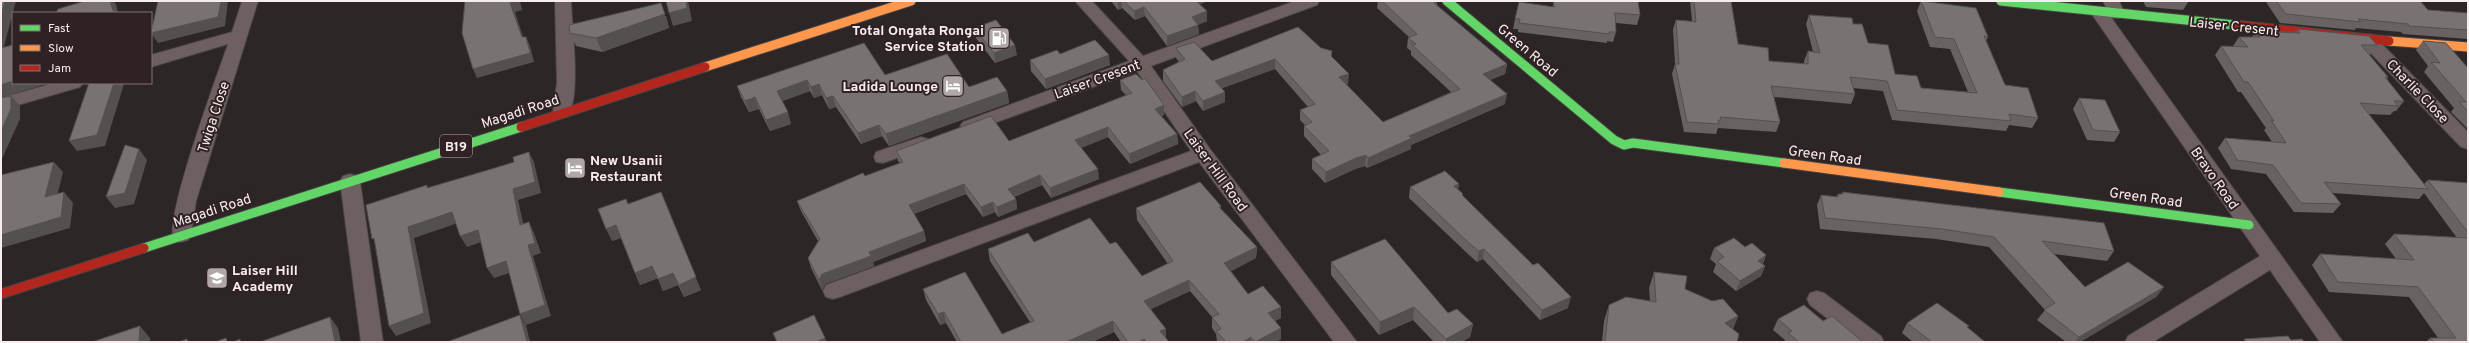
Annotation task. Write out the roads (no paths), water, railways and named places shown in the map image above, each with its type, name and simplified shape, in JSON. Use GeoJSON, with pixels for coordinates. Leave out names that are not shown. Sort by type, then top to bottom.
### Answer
{"type":"FeatureCollection","features":[{"type":"Feature","properties":{"kind":"main road","name":"Magadi Road"},"geometry":{"type":"LineString","coordinates":[[1,294],[562,112],[911,1]]}},
{"type":"Feature","properties":{"kind":"main road","name":"Green Road"},"geometry":{"type":"LineString","coordinates":[[1447,1],[1614,140],[1624,145],[1634,143],[2249,225]]}},
{"type":"Feature","properties":{"kind":"main road","name":"Laiser Cresent"},"geometry":{"type":"LineString","coordinates":[[2001,1],[2109,9],[2367,39],[2468,47]]}},
{"type":"Feature","properties":{"kind":"street","name":"Twiga Close"},"geometry":{"type":"LineString","coordinates":[[181,235],[186,201],[250,1]]}},
{"type":"Feature","properties":{"kind":"street"},"geometry":{"type":"LineString","coordinates":[[562,112],[566,83],[563,1]]}},
{"type":"Feature","properties":{"kind":"street","name":"Laiser Hill Road"},"geometry":{"type":"LineString","coordinates":[[1083,1],[1140,63],[1203,154],[1346,342]]}},
{"type":"Feature","properties":{"kind":"street","name":"Laiser Cresent"},"geometry":{"type":"LineString","coordinates":[[956,130],[1311,1]]}},
{"type":"Feature","properties":{"kind":"street","name":"Bravo Road"},"geometry":{"type":"LineString","coordinates":[[2109,9],[2249,225],[2332,342]]}},
{"type":"Feature","properties":{"kind":"street"},"geometry":{"type":"LineString","coordinates":[[152,61],[239,35]]}},
{"type":"Feature","properties":{"kind":"street","name":"Charlie Close"},"geometry":{"type":"LineString","coordinates":[[2367,39],[2468,143]]}},
{"type":"Feature","properties":{"kind":"street"},"geometry":{"type":"LineString","coordinates":[[1,104],[71,84]]}},
{"type":"Feature","properties":{"kind":"street"},"geometry":{"type":"LineString","coordinates":[[883,157],[934,138]]}},
{"type":"Feature","properties":{"kind":"street"},"geometry":{"type":"LineString","coordinates":[[833,291],[1203,154]]}},
{"type":"Feature","properties":{"kind":"street"},"geometry":{"type":"LineString","coordinates":[[350,181],[372,342]]}},
{"type":"Feature","properties":{"kind":"street"},"geometry":{"type":"LineString","coordinates":[[2136,342],[2273,258]]}},
{"type":"Feature","properties":{"kind":"street"},"geometry":{"type":"LineString","coordinates":[[1817,299],[1873,342]]}},
{"type":"Feature","properties":{"kind":"place","name":"Total Ongata Rongai Service Station"},"geometry":{"type":"Point","coordinates":[999,38]}},
{"type":"Feature","properties":{"kind":"place","name":"Ladida Lounge"},"geometry":{"type":"Point","coordinates":[953,86]}},
{"type":"Feature","properties":{"kind":"place","name":"New Usanii Restaurant"},"geometry":{"type":"Point","coordinates":[575,168]}},
{"type":"Feature","properties":{"kind":"place","name":"Laiser Hill Academy"},"geometry":{"type":"Point","coordinates":[217,278]}}]}
